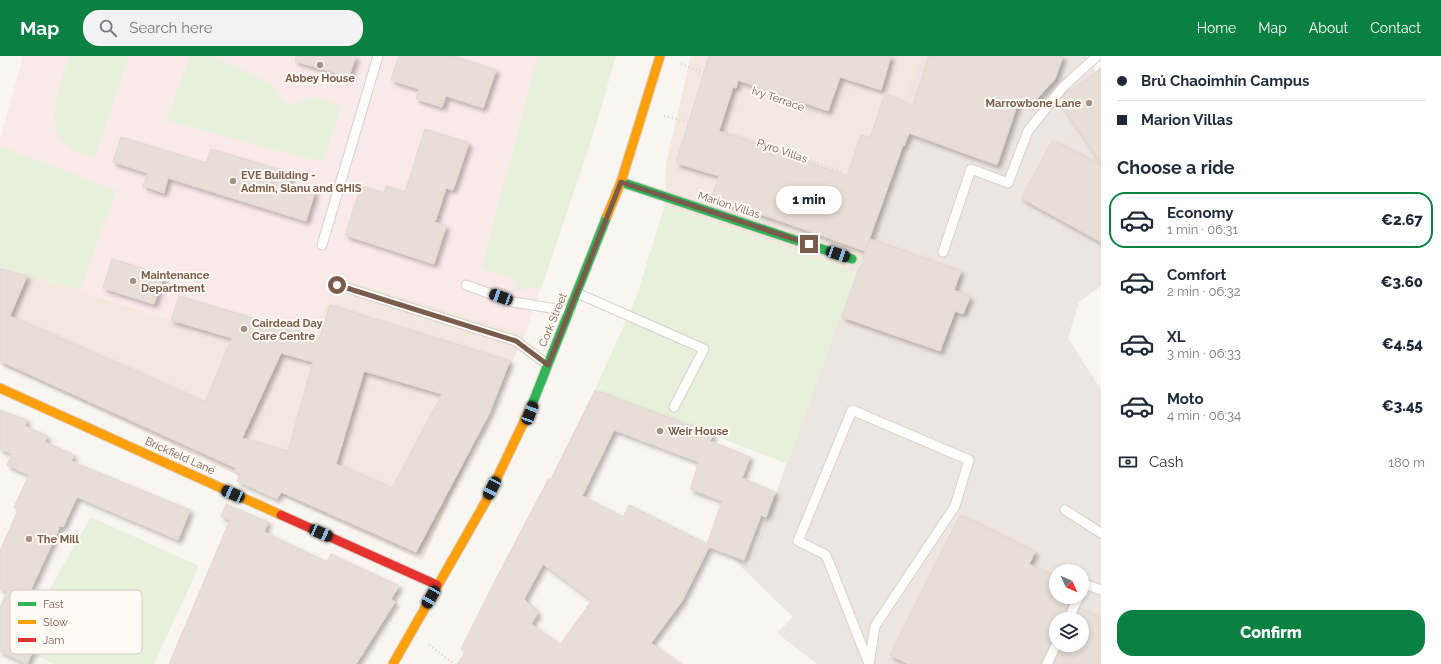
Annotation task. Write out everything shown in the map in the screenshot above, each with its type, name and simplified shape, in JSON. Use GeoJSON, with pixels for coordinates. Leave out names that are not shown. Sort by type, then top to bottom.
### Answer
{"type":"FeatureCollection","features":[{"type":"Feature","properties":{"kind":"street","name":"Cork Street"},"geometry":{"type":"LineString","coordinates":[[393,664],[489,494],[530,413],[621,182],[660,56]]}},
{"type":"Feature","properties":{"kind":"street","name":"Marion Villas"},"geometry":{"type":"LineString","coordinates":[[621,182],[852,259]]}},
{"type":"Feature","properties":{"kind":"street","name":"Brickfield Lane"},"geometry":{"type":"LineString","coordinates":[[0,388],[437,585]]}},
{"type":"Feature","properties":{"kind":"lane"},"geometry":{"type":"LineString","coordinates":[[322,245],[378,56]]}},
{"type":"Feature","properties":{"kind":"lane"},"geometry":{"type":"LineString","coordinates":[[943,252],[971,169],[1008,182],[1028,131],[1063,87],[1097,56]]}},
{"type":"Feature","properties":{"kind":"lane"},"geometry":{"type":"LineString","coordinates":[[337,285],[516,341],[548,365]]}},
{"type":"Feature","properties":{"kind":"lane"},"geometry":{"type":"LineString","coordinates":[[466,285],[512,302],[570,311]]}},
{"type":"Feature","properties":{"kind":"lane"},"geometry":{"type":"LineString","coordinates":[[577,293],[704,349],[674,407]]}},
{"type":"Feature","properties":{"kind":"lane"},"geometry":{"type":"LineString","coordinates":[[852,410],[969,460],[955,506],[875,626],[869,664],[826,555],[798,541],[852,410]]}},
{"type":"Feature","properties":{"kind":"lane"},"geometry":{"type":"LineString","coordinates":[[1065,510],[1101,533]]}},
{"type":"Feature","properties":{"kind":"lane"},"geometry":{"type":"LineString","coordinates":[[1089,586],[1101,590]]}},
{"type":"Feature","properties":{"kind":"lane"},"geometry":{"type":"LineString","coordinates":[[1047,664],[1053,652]]}},
{"type":"Feature","properties":{"kind":"path","name":"Ivy Terrace"},"geometry":{"type":"LineString","coordinates":[[737,84],[819,113]]}},
{"type":"Feature","properties":{"kind":"path","name":"Pyro Villas"},"geometry":{"type":"LineString","coordinates":[[719,131],[749,139],[844,172]]}},
{"type":"Feature","properties":{"kind":"path"},"geometry":{"type":"LineString","coordinates":[[411,632],[454,664]]}},
{"type":"Feature","properties":{"kind":"shaded area"},"geometry":{"type":"Polygon","coordinates":[[[23,56],[616,56],[593,135],[525,334],[334,276],[309,361],[171,320],[0,266],[0,140],[23,56]]]}},
{"type":"Feature","properties":{"kind":"shaded area"},"geometry":{"type":"Polygon","coordinates":[[[691,56],[924,56],[904,99],[920,104],[856,272],[665,205],[666,164],[691,56]]]}},
{"type":"Feature","properties":{"kind":"shaded area"},"geometry":{"type":"Polygon","coordinates":[[[924,56],[1086,56],[1096,72],[1101,141],[1101,286],[1079,302],[1068,338],[1101,390],[1101,664],[817,664],[777,633],[793,617],[730,556],[750,565],[856,272],[920,104],[903,99],[924,56]]]}},
{"type":"Feature","properties":{"kind":"shaded area"},"geometry":{"type":"Polygon","coordinates":[[[0,266],[171,320],[309,361],[334,276],[525,334],[422,561],[0,364],[0,266]]]}},
{"type":"Feature","properties":{"kind":"green space"},"geometry":{"type":"Polygon","coordinates":[[[69,56],[129,56],[95,158],[77,152],[67,146],[60,138],[56,127],[56,103],[69,56]]]}},
{"type":"Feature","properties":{"kind":"green space"},"geometry":{"type":"Polygon","coordinates":[[[190,56],[212,56],[274,85],[283,102],[290,105],[310,98],[316,98],[341,107],[323,162],[166,121],[190,56]]]}},
{"type":"Feature","properties":{"kind":"green space"},"geometry":{"type":"Polygon","coordinates":[[[538,56],[616,56],[593,135],[542,287],[518,290],[512,278],[481,269],[538,56]]]}},
{"type":"Feature","properties":{"kind":"green space"},"geometry":{"type":"Polygon","coordinates":[[[0,146],[116,190],[80,291],[0,266],[0,146]]]}},
{"type":"Feature","properties":{"kind":"green space"},"geometry":{"type":"Polygon","coordinates":[[[665,205],[856,272],[788,464],[595,390],[636,298],[665,205]]]}},
{"type":"Feature","properties":{"kind":"green space"},"geometry":{"type":"Polygon","coordinates":[[[91,517],[199,566],[154,664],[55,664],[36,656],[37,654],[142,654],[142,590],[49,590],[91,517]]]}},
{"type":"Feature","properties":{"kind":"building","name":"Abbey House"},"geometry":{"type":"Polygon","coordinates":[[[296,56],[356,56],[349,77],[295,61],[296,56]]]}},
{"type":"Feature","properties":{"kind":"building"},"geometry":{"type":"Polygon","coordinates":[[[399,56],[453,56],[496,70],[483,108],[446,96],[442,107],[416,99],[419,89],[391,80],[399,56]]]}},
{"type":"Feature","properties":{"kind":"building"},"geometry":{"type":"Polygon","coordinates":[[[709,56],[891,56],[881,90],[840,77],[828,111],[738,80],[736,88],[733,87],[719,131],[847,176],[861,135],[870,138],[885,94],[913,105],[929,56],[1063,56],[1055,79],[1032,104],[1019,100],[997,165],[909,133],[904,146],[903,145],[865,251],[772,218],[711,199],[719,176],[676,163],[709,56]]]}},
{"type":"Feature","properties":{"kind":"building","name":"Marrowbone Lane"},"geometry":{"type":"Polygon","coordinates":[[[1101,68],[1101,163],[1059,101],[1064,95],[1101,68]]]}},
{"type":"Feature","properties":{"kind":"building"},"geometry":{"type":"Polygon","coordinates":[[[425,129],[469,143],[453,190],[446,188],[435,222],[446,226],[434,264],[345,235],[361,186],[384,193],[386,186],[405,192],[425,129]]]}},
{"type":"Feature","properties":{"kind":"building","name":"EVE Building - Admin, Slanu and GHIS"},"geometry":{"type":"Polygon","coordinates":[[[121,137],[206,163],[211,149],[291,173],[288,184],[315,192],[306,221],[168,178],[164,193],[143,186],[148,173],[113,162],[121,137]]]}},
{"type":"Feature","properties":{"kind":"building"},"geometry":{"type":"Polygon","coordinates":[[[1053,140],[1101,166],[1101,242],[1021,198],[1053,140]]]}},
{"type":"Feature","properties":{"kind":"building"},"geometry":{"type":"Polygon","coordinates":[[[870,239],[961,271],[954,290],[970,297],[963,314],[955,311],[940,351],[842,317],[859,269],[864,263],[864,255],[870,239]]]}},
{"type":"Feature","properties":{"kind":"building","name":"Maintenance Department"},"geometry":{"type":"Polygon","coordinates":[[[112,259],[164,275],[154,304],[103,288],[112,259]]]}},
{"type":"Feature","properties":{"kind":"building"},"geometry":{"type":"Polygon","coordinates":[[[0,269],[27,276],[10,316],[205,402],[232,338],[171,320],[179,296],[320,338],[330,305],[510,361],[489,414],[416,552],[281,492],[277,499],[237,481],[240,474],[235,471],[236,468],[0,361],[0,269]],[[281,353],[242,438],[288,451],[313,362],[281,353]],[[364,371],[336,464],[392,488],[442,394],[364,371]]]}},
{"type":"Feature","properties":{"kind":"building"},"geometry":{"type":"Polygon","coordinates":[[[595,390],[713,434],[710,441],[750,457],[742,478],[775,492],[766,517],[761,515],[744,560],[709,547],[682,601],[651,643],[680,664],[457,664],[466,652],[461,649],[497,577],[549,478],[551,479],[595,390]],[[614,430],[582,496],[623,517],[629,505],[707,544],[722,501],[690,489],[699,462],[614,430]],[[543,564],[524,599],[538,613],[531,624],[560,645],[592,600],[543,564]]]}},
{"type":"Feature","properties":{"kind":"building","name":"The Mill"},"geometry":{"type":"Polygon","coordinates":[[[0,410],[27,420],[25,426],[47,436],[45,442],[74,455],[71,461],[190,510],[178,540],[77,497],[63,527],[60,526],[31,590],[10,590],[10,654],[31,654],[27,664],[0,651],[0,608],[7,592],[0,589],[0,551],[18,510],[14,507],[29,475],[7,465],[12,454],[0,449],[0,410]]]}},
{"type":"Feature","properties":{"kind":"building"},"geometry":{"type":"Polygon","coordinates":[[[226,504],[268,522],[264,532],[327,562],[331,554],[399,586],[391,599],[395,602],[356,664],[169,664],[230,520],[221,516],[226,504]]]}},
{"type":"Feature","properties":{"kind":"building"},"geometry":{"type":"Polygon","coordinates":[[[960,515],[1035,552],[1029,564],[1049,574],[1049,604],[1069,604],[1065,612],[1049,612],[1049,646],[1041,664],[908,664],[890,655],[960,515]]]}},
{"type":"Feature","properties":{"kind":"building"},"geometry":{"type":"Polygon","coordinates":[[[1080,608],[1088,612],[1078,612],[1080,608]]]}},
{"type":"Feature","properties":{"kind":"building"},"geometry":{"type":"Polygon","coordinates":[[[1089,613],[1101,619],[1101,664],[1054,664],[1059,652],[1089,652],[1089,613]]]}},
{"type":"Feature","properties":{"kind":"traffic: fast"},"geometry":{"type":"LineString","coordinates":[[621,182],[852,259]]}},
{"type":"Feature","properties":{"kind":"traffic: fast"},"geometry":{"type":"LineString","coordinates":[[531,407],[607,216]]}},
{"type":"Feature","properties":{"kind":"traffic: slow"},"geometry":{"type":"LineString","coordinates":[[607,216],[621,182],[660,56]]}},
{"type":"Feature","properties":{"kind":"traffic: slow"},"geometry":{"type":"LineString","coordinates":[[0,388],[281,515]]}},
{"type":"Feature","properties":{"kind":"traffic: slow"},"geometry":{"type":"LineString","coordinates":[[393,664],[486,501],[531,407]]}},
{"type":"Feature","properties":{"kind":"traffic: jam"},"geometry":{"type":"LineString","coordinates":[[281,515],[437,585]]}},
{"type":"Feature","properties":{"kind":"place","name":"Abbey House"},"geometry":{"type":"Point","coordinates":[320,65]}},
{"type":"Feature","properties":{"kind":"place","name":"Marrowbone Lane"},"geometry":{"type":"Point","coordinates":[1089,103]}},
{"type":"Feature","properties":{"kind":"place","name":"EVE Building - Admin, Slanu and GHIS"},"geometry":{"type":"Point","coordinates":[233,181]}},
{"type":"Feature","properties":{"kind":"place","name":"Maintenance Department"},"geometry":{"type":"Point","coordinates":[133,281]}},
{"type":"Feature","properties":{"kind":"place","name":"Cairdead Day Care Centre"},"geometry":{"type":"Point","coordinates":[244,329]}},
{"type":"Feature","properties":{"kind":"place","name":"Weir House"},"geometry":{"type":"Point","coordinates":[660,431]}},
{"type":"Feature","properties":{"kind":"place","name":"The Mill"},"geometry":{"type":"Point","coordinates":[29,539]}},
{"type":"Feature","properties":{"kind":"route"},"geometry":{"type":"LineString","coordinates":[[337,285],[516,341],[548,365],[621,182],[809,244]]}}]}
